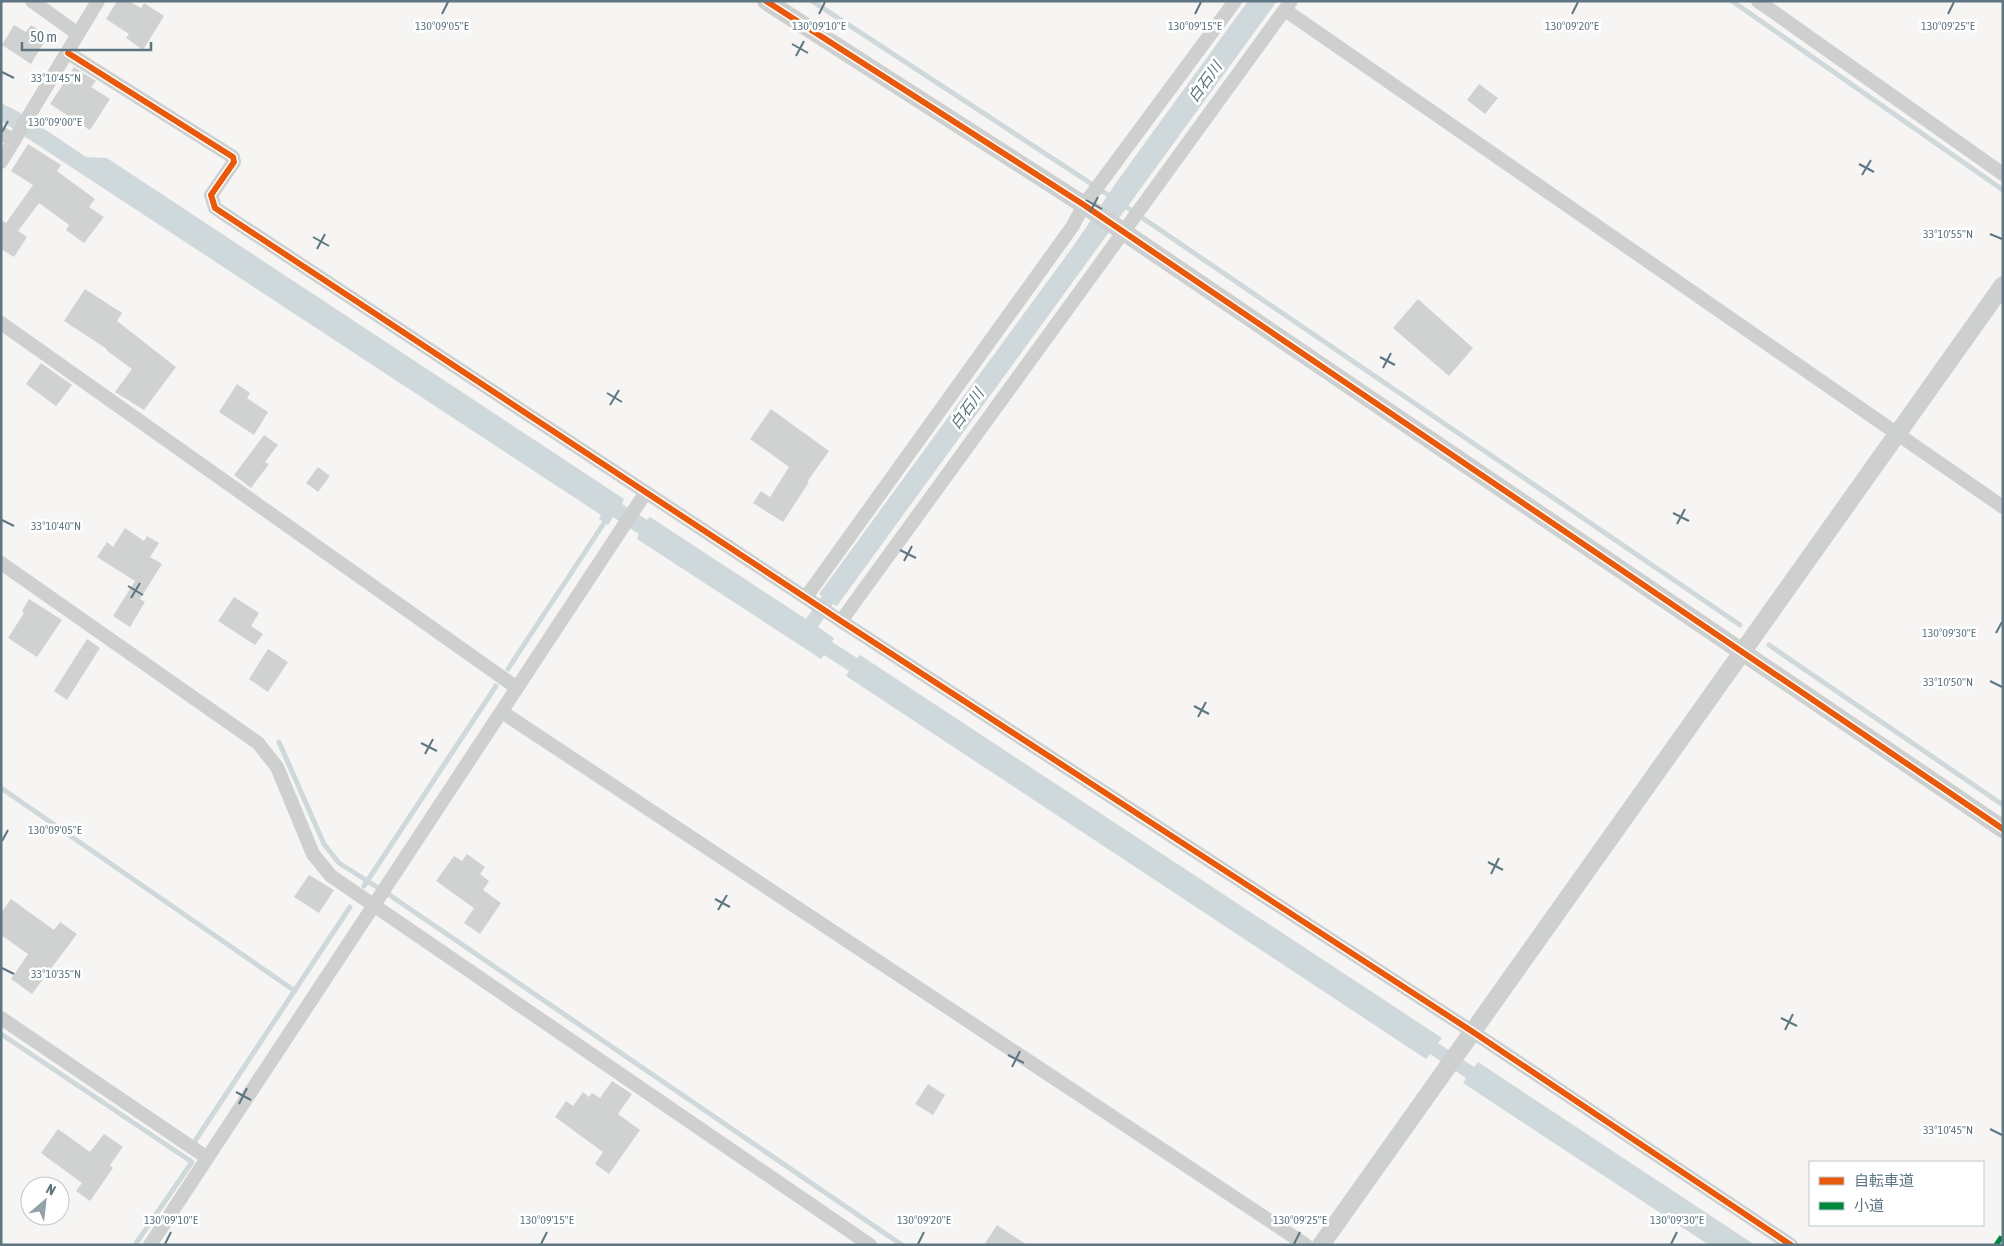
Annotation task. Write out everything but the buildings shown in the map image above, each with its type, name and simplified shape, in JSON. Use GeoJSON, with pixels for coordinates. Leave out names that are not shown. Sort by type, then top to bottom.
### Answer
{"type":"FeatureCollection","features":[{"type":"Feature","properties":{"kind":"street"},"geometry":{"type":"LineString","coordinates":[[32,1],[78,34]]}},
{"type":"Feature","properties":{"kind":"street"},"geometry":{"type":"LineString","coordinates":[[1,162],[98,1]]}},
{"type":"Feature","properties":{"kind":"street"},"geometry":{"type":"LineString","coordinates":[[766,1],[1092,197],[1742,652],[2003,829]]}},
{"type":"Feature","properties":{"kind":"street"},"geometry":{"type":"LineString","coordinates":[[810,599],[1092,197],[1235,1]]}},
{"type":"Feature","properties":{"kind":"street"},"geometry":{"type":"LineString","coordinates":[[1758,1],[2003,174]]}},
{"type":"Feature","properties":{"kind":"street"},"geometry":{"type":"LineString","coordinates":[[837,618],[1288,5],[2003,507]]}},
{"type":"Feature","properties":{"kind":"street"},"geometry":{"type":"LineString","coordinates":[[68,53],[233,157],[234,162],[212,195],[215,208],[837,618],[1473,1032],[1791,1245]]}},
{"type":"Feature","properties":{"kind":"street"},"geometry":{"type":"LineString","coordinates":[[1,133],[16,138]]}},
{"type":"Feature","properties":{"kind":"street"},"geometry":{"type":"LineString","coordinates":[[1321,1245],[2003,285]]}},
{"type":"Feature","properties":{"kind":"street"},"geometry":{"type":"LineString","coordinates":[[1,323],[517,688]]}},
{"type":"Feature","properties":{"kind":"street"},"geometry":{"type":"LineString","coordinates":[[150,1245],[206,1157],[646,492]]}},
{"type":"Feature","properties":{"kind":"street"},"geometry":{"type":"LineString","coordinates":[[1,564],[258,743],[277,768],[313,854],[331,876],[380,895],[870,1245]]}},
{"type":"Feature","properties":{"kind":"street"},"geometry":{"type":"LineString","coordinates":[[502,712],[1306,1245]]}},
{"type":"Feature","properties":{"kind":"street"},"geometry":{"type":"LineString","coordinates":[[1,1018],[206,1157]]}},
{"type":"Feature","properties":{"kind":"water","name":"白石川"},"geometry":{"type":"Polygon","coordinates":[[[1248,1],[1277,1],[837,606],[833,604],[818,627],[834,638],[832,642],[857,658],[860,655],[1442,1038],[1438,1043],[1474,1067],[1478,1062],[1755,1245],[1709,1245],[1463,1083],[1466,1078],[1430,1054],[1426,1059],[846,676],[849,671],[824,655],[821,659],[637,539],[639,534],[613,517],[608,525],[599,519],[601,515],[1,121],[1,103],[19,112],[86,157],[107,158],[624,499],[622,504],[647,520],[650,517],[806,619],[822,596],[819,594],[1074,245],[1118,180],[1248,1]]]}},
{"type":"Feature","properties":{"kind":"waterway"},"geometry":{"type":"LineString","coordinates":[[812,1],[1113,198]]}},
{"type":"Feature","properties":{"kind":"waterway"},"geometry":{"type":"LineString","coordinates":[[1732,1],[2003,190]]}},
{"type":"Feature","properties":{"kind":"waterway"},"geometry":{"type":"LineString","coordinates":[[1122,204],[1740,625]]}},
{"type":"Feature","properties":{"kind":"waterway"},"geometry":{"type":"LineString","coordinates":[[508,669],[608,517]]}},
{"type":"Feature","properties":{"kind":"waterway"},"geometry":{"type":"LineString","coordinates":[[1769,645],[2003,805]]}},
{"type":"Feature","properties":{"kind":"waterway"},"geometry":{"type":"LineString","coordinates":[[364,886],[496,686]]}},
{"type":"Feature","properties":{"kind":"waterway"},"geometry":{"type":"LineString","coordinates":[[279,742],[324,844],[339,863],[391,896],[902,1245]]}},
{"type":"Feature","properties":{"kind":"waterway"},"geometry":{"type":"LineString","coordinates":[[1,788],[295,991]]}},
{"type":"Feature","properties":{"kind":"waterway"},"geometry":{"type":"LineString","coordinates":[[195,1141],[350,907]]}},
{"type":"Feature","properties":{"kind":"waterway"},"geometry":{"type":"LineString","coordinates":[[1,1034],[192,1162],[135,1245]]}},
{"type":"Feature","properties":{"kind":"marked path"},"geometry":{"type":"LineString","coordinates":[[1996,1245],[2003,1235]]}},
{"type":"Feature","properties":{"kind":"cycle path"},"geometry":{"type":"LineString","coordinates":[[766,1],[1084,205],[2003,829]]}},
{"type":"Feature","properties":{"kind":"cycle path"},"geometry":{"type":"LineString","coordinates":[[68,53],[233,157],[234,162],[211,195],[215,208],[841,621],[1473,1032],[1791,1245]]}}]}
